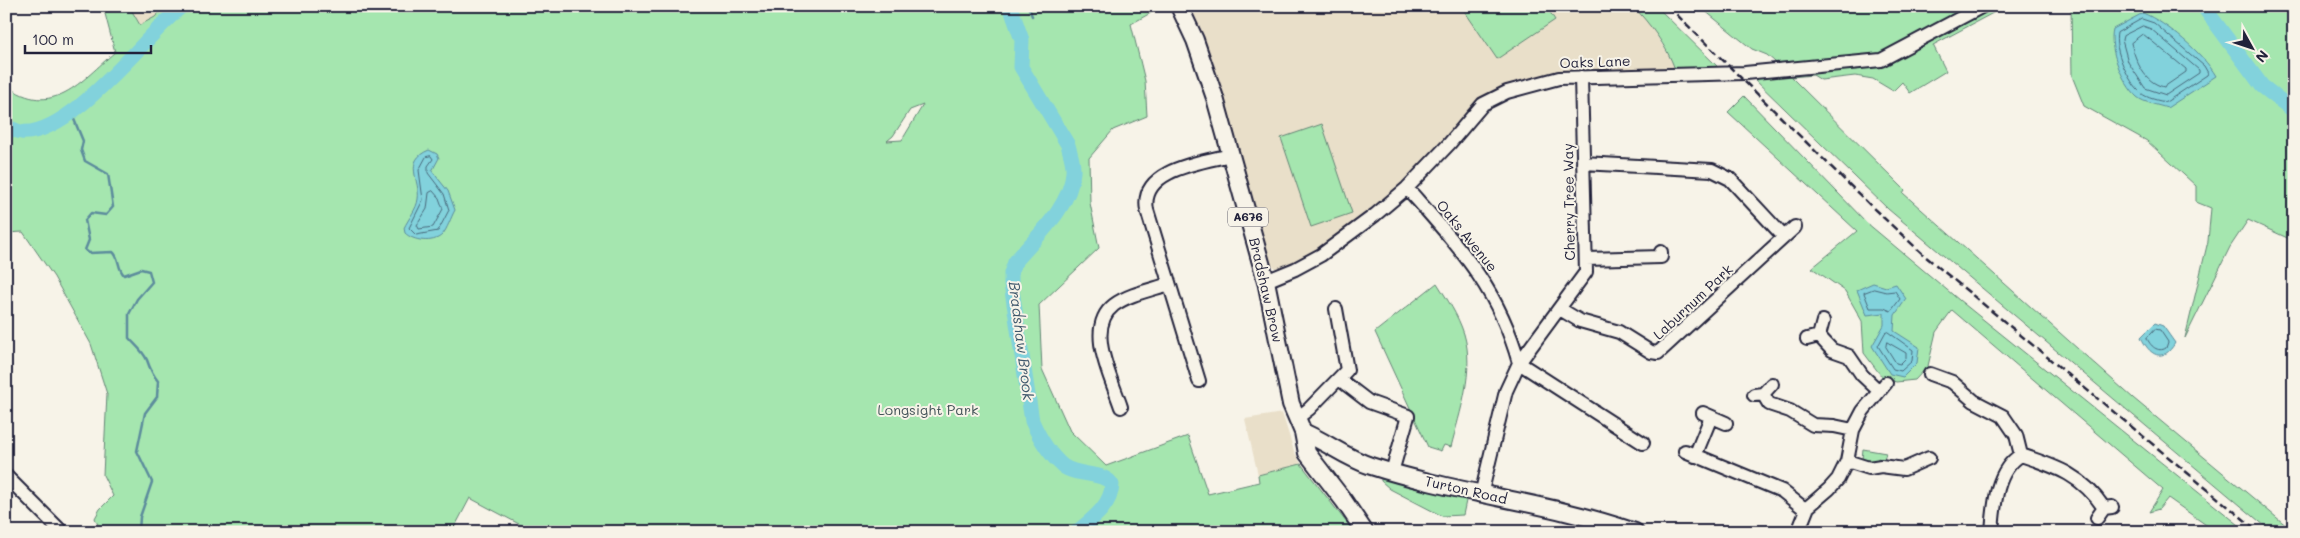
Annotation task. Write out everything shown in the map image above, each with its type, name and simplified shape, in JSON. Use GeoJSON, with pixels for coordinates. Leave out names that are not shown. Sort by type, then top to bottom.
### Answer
{"type":"FeatureCollection","features":[{"type":"Feature","properties":{"kind":"main road","name":"Bradshaw Brow"},"geometry":{"type":"LineString","coordinates":[[1179,6],[1202,57],[1231,155],[1266,281],[1300,425]]}},
{"type":"Feature","properties":{"kind":"main road","name":"Turton Road"},"geometry":{"type":"LineString","coordinates":[[1300,425],[1350,458],[1392,472],[1481,495],[1574,512],[1635,532]]}},
{"type":"Feature","properties":{"kind":"main road","name":"A676"},"geometry":{"type":"LineString","coordinates":[[1300,425],[1307,453],[1365,532]]}},
{"type":"Feature","properties":{"kind":"street","name":"Oaks Lane"},"geometry":{"type":"LineString","coordinates":[[1266,281],[1295,269],[1320,255],[1368,220],[1407,188],[1487,100],[1548,80],[1581,77],[1736,74],[1881,60],[1983,6]]}},
{"type":"Feature","properties":{"kind":"street","name":"Cherry Tree Way"},"geometry":{"type":"LineString","coordinates":[[1519,363],[1584,277],[1586,259],[1581,77]]}},
{"type":"Feature","properties":{"kind":"street"},"geometry":{"type":"LineString","coordinates":[[1198,381],[1147,210],[1146,198],[1148,191],[1157,179],[1170,171],[1231,155]]}},
{"type":"Feature","properties":{"kind":"street"},"geometry":{"type":"LineString","coordinates":[[1583,163],[1712,170],[1730,179],[1784,237]]}},
{"type":"Feature","properties":{"kind":"street","name":"Oaks Avenue"},"geometry":{"type":"LineString","coordinates":[[1407,188],[1481,275],[1504,320],[1519,363]]}},
{"type":"Feature","properties":{"kind":"street","name":"Laburnum Park"},"geometry":{"type":"LineString","coordinates":[[1560,309],[1580,321],[1619,332],[1650,352],[1658,353],[1795,227]]}},
{"type":"Feature","properties":{"kind":"street"},"geometry":{"type":"LineString","coordinates":[[1586,259],[1661,257],[1661,252]]}},
{"type":"Feature","properties":{"kind":"street"},"geometry":{"type":"LineString","coordinates":[[1121,407],[1100,340],[1101,325],[1108,311],[1114,305],[1169,284]]}},
{"type":"Feature","properties":{"kind":"street"},"geometry":{"type":"LineString","coordinates":[[1300,425],[1340,379],[1347,366],[1336,308]]}},
{"type":"Feature","properties":{"kind":"street"},"geometry":{"type":"LineString","coordinates":[[1798,532],[1806,510],[1834,484],[1847,461],[1853,430],[1863,411],[1883,387],[1862,375],[1849,356],[1832,350],[1813,338],[1823,321]]}},
{"type":"Feature","properties":{"kind":"street"},"geometry":{"type":"LineString","coordinates":[[1481,495],[1506,391],[1519,363],[1643,443]]}},
{"type":"Feature","properties":{"kind":"street"},"geometry":{"type":"LineString","coordinates":[[1935,371],[1952,382],[1974,401],[2003,416],[2016,435],[2021,455]]}},
{"type":"Feature","properties":{"kind":"street"},"geometry":{"type":"LineString","coordinates":[[1340,379],[1369,402],[1408,416],[1392,472]]}},
{"type":"Feature","properties":{"kind":"street"},"geometry":{"type":"LineString","coordinates":[[1772,384],[1759,395],[1769,404],[1790,411],[1813,425],[1834,426],[1853,430]]}},
{"type":"Feature","properties":{"kind":"street"},"geometry":{"type":"LineString","coordinates":[[1726,423],[1707,415],[1690,454],[1782,491],[1806,510]]}},
{"type":"Feature","properties":{"kind":"street"},"geometry":{"type":"LineString","coordinates":[[2021,455],[2070,473],[2098,499],[2105,511]]}},
{"type":"Feature","properties":{"kind":"street"},"geometry":{"type":"LineString","coordinates":[[1992,532],[1994,504],[2004,472],[2011,461],[2021,455]]}},
{"type":"Feature","properties":{"kind":"street"},"geometry":{"type":"LineString","coordinates":[[1847,461],[1869,468],[1881,466],[1904,469],[1919,468],[1928,458]]}},
{"type":"Feature","properties":{"kind":"street"},"geometry":{"type":"LineString","coordinates":[[6,476],[62,532]]}},
{"type":"Feature","properties":{"kind":"shaded area"},"geometry":{"type":"Polygon","coordinates":[[[129,6],[165,6],[155,17],[140,25],[129,6]]]}},
{"type":"Feature","properties":{"kind":"shaded area"},"geometry":{"type":"Polygon","coordinates":[[[1188,6],[1633,6],[1648,21],[1675,69],[1588,71],[1492,93],[1399,188],[1335,240],[1310,259],[1276,268],[1269,263],[1213,61],[1188,6]]]}},
{"type":"Feature","properties":{"kind":"shaded area"},"geometry":{"type":"Polygon","coordinates":[[[1282,413],[1294,451],[1301,464],[1258,475],[1245,419],[1282,413]]]}},
{"type":"Feature","properties":{"kind":"green space","name":"Longsight Park"},"geometry":{"type":"Polygon","coordinates":[[[103,6],[129,6],[140,25],[155,17],[165,6],[1163,6],[1131,24],[1145,81],[1147,116],[1113,130],[1089,158],[1090,203],[1099,248],[1039,305],[1042,369],[1070,431],[1106,466],[1188,436],[1208,494],[1259,482],[1258,475],[1301,464],[1354,532],[534,532],[470,498],[452,532],[101,532],[95,518],[100,509],[113,496],[103,475],[107,394],[91,344],[54,277],[23,232],[6,233],[6,129],[9,130],[6,117],[6,85],[22,95],[38,99],[52,98],[78,84],[115,52],[103,6]],[[923,105],[910,110],[893,136],[887,141],[902,140],[923,105]]]}},
{"type":"Feature","properties":{"kind":"green space"},"geometry":{"type":"Polygon","coordinates":[[[1461,6],[1546,6],[1555,20],[1497,59],[1461,6]]]}},
{"type":"Feature","properties":{"kind":"green space"},"geometry":{"type":"Polygon","coordinates":[[[1633,6],[1656,6],[1720,69],[1675,69],[1657,35],[1633,6]]]}},
{"type":"Feature","properties":{"kind":"green space"},"geometry":{"type":"Polygon","coordinates":[[[1699,6],[2006,6],[1933,45],[1946,71],[1910,93],[1902,82],[1893,91],[1873,79],[1855,76],[1821,80],[1813,75],[1791,77],[1905,190],[1903,193],[2133,398],[2294,532],[2272,532],[1888,209],[1751,76],[1782,68],[1767,55],[1752,49],[1699,6]]]}},
{"type":"Feature","properties":{"kind":"green space"},"geometry":{"type":"Polygon","coordinates":[[[2071,6],[2294,6],[2294,110],[2274,96],[2294,112],[2294,241],[2248,220],[2230,247],[2185,338],[2208,241],[2211,208],[2196,202],[2196,186],[2147,141],[2084,106],[2072,76],[2071,6]]]}},
{"type":"Feature","properties":{"kind":"green space"},"geometry":{"type":"Polygon","coordinates":[[[1744,96],[1867,223],[1959,300],[2244,529],[2242,532],[2216,532],[2168,498],[2159,509],[2149,512],[2163,490],[1952,310],[1936,332],[1928,366],[1915,380],[1896,382],[1882,377],[1864,353],[1862,321],[1845,291],[1812,268],[1857,231],[1728,112],[1744,96]]]}},
{"type":"Feature","properties":{"kind":"green space"},"geometry":{"type":"Polygon","coordinates":[[[1322,124],[1352,213],[1311,227],[1281,138],[1322,124]]]}},
{"type":"Feature","properties":{"kind":"green space"},"geometry":{"type":"Polygon","coordinates":[[[1437,283],[1462,327],[1468,362],[1465,391],[1451,447],[1444,445],[1441,451],[1428,447],[1375,332],[1437,283]]]}},
{"type":"Feature","properties":{"kind":"green space"},"geometry":{"type":"Polygon","coordinates":[[[1863,449],[1886,453],[1884,460],[1878,458],[1877,461],[1862,459],[1863,449]]]}},
{"type":"Feature","properties":{"kind":"green space"},"geometry":{"type":"Polygon","coordinates":[[[1381,474],[1467,496],[1463,515],[1442,516],[1390,489],[1381,481],[1381,474]]]}},
{"type":"Feature","properties":{"kind":"water"},"geometry":{"type":"Polygon","coordinates":[[[2143,13],[2163,24],[2184,40],[2216,76],[2167,108],[2137,97],[2122,75],[2115,56],[2112,37],[2113,29],[2143,13]]]}},
{"type":"Feature","properties":{"kind":"water"},"geometry":{"type":"Polygon","coordinates":[[[429,150],[437,154],[439,158],[432,171],[448,191],[455,210],[442,235],[434,240],[418,240],[405,233],[404,228],[418,199],[414,166],[416,160],[429,150]]]}},
{"type":"Feature","properties":{"kind":"water"},"geometry":{"type":"Polygon","coordinates":[[[1873,283],[1886,287],[1896,284],[1906,299],[1895,315],[1894,331],[1919,347],[1917,363],[1903,377],[1890,374],[1872,346],[1884,325],[1884,313],[1867,315],[1857,290],[1873,283]]]}},
{"type":"Feature","properties":{"kind":"water"},"geometry":{"type":"Polygon","coordinates":[[[2155,323],[2163,326],[2175,343],[2170,350],[2161,355],[2156,355],[2152,352],[2141,337],[2155,323]]]}},
{"type":"Feature","properties":{"kind":"waterway","name":"Bradshaw Brook"},"geometry":{"type":"LineString","coordinates":[[6,127],[21,132],[41,129],[62,119],[106,82],[182,6]]}},
{"type":"Feature","properties":{"kind":"waterway","name":"Bradshaw Brook"},"geometry":{"type":"LineString","coordinates":[[1010,6],[1022,40],[1021,67],[1068,145],[1073,165],[1071,185],[1066,197],[1051,221],[1015,262],[1011,273],[1011,284],[1032,421],[1041,439],[1063,466],[1076,472],[1104,478],[1112,485],[1111,493],[1104,506],[1077,532]]}},
{"type":"Feature","properties":{"kind":"waterway"},"geometry":{"type":"LineString","coordinates":[[1028,6],[1032,16]]}},
{"type":"Feature","properties":{"kind":"waterway"},"geometry":{"type":"LineString","coordinates":[[2203,6],[2262,86],[2294,111]]}},
{"type":"Feature","properties":{"kind":"waterway"},"geometry":{"type":"LineString","coordinates":[[71,112],[83,141],[81,150],[85,161],[108,174],[113,207],[106,215],[91,213],[85,220],[89,240],[85,250],[89,253],[113,252],[124,275],[141,269],[149,271],[152,282],[137,299],[129,314],[129,338],[143,354],[158,381],[157,397],[145,413],[137,451],[152,482],[140,517],[139,532]]}},
{"type":"Feature","properties":{"kind":"railway"},"geometry":{"type":"LineString","coordinates":[[1668,6],[1872,207],[1925,256],[2259,532]]}}]}
